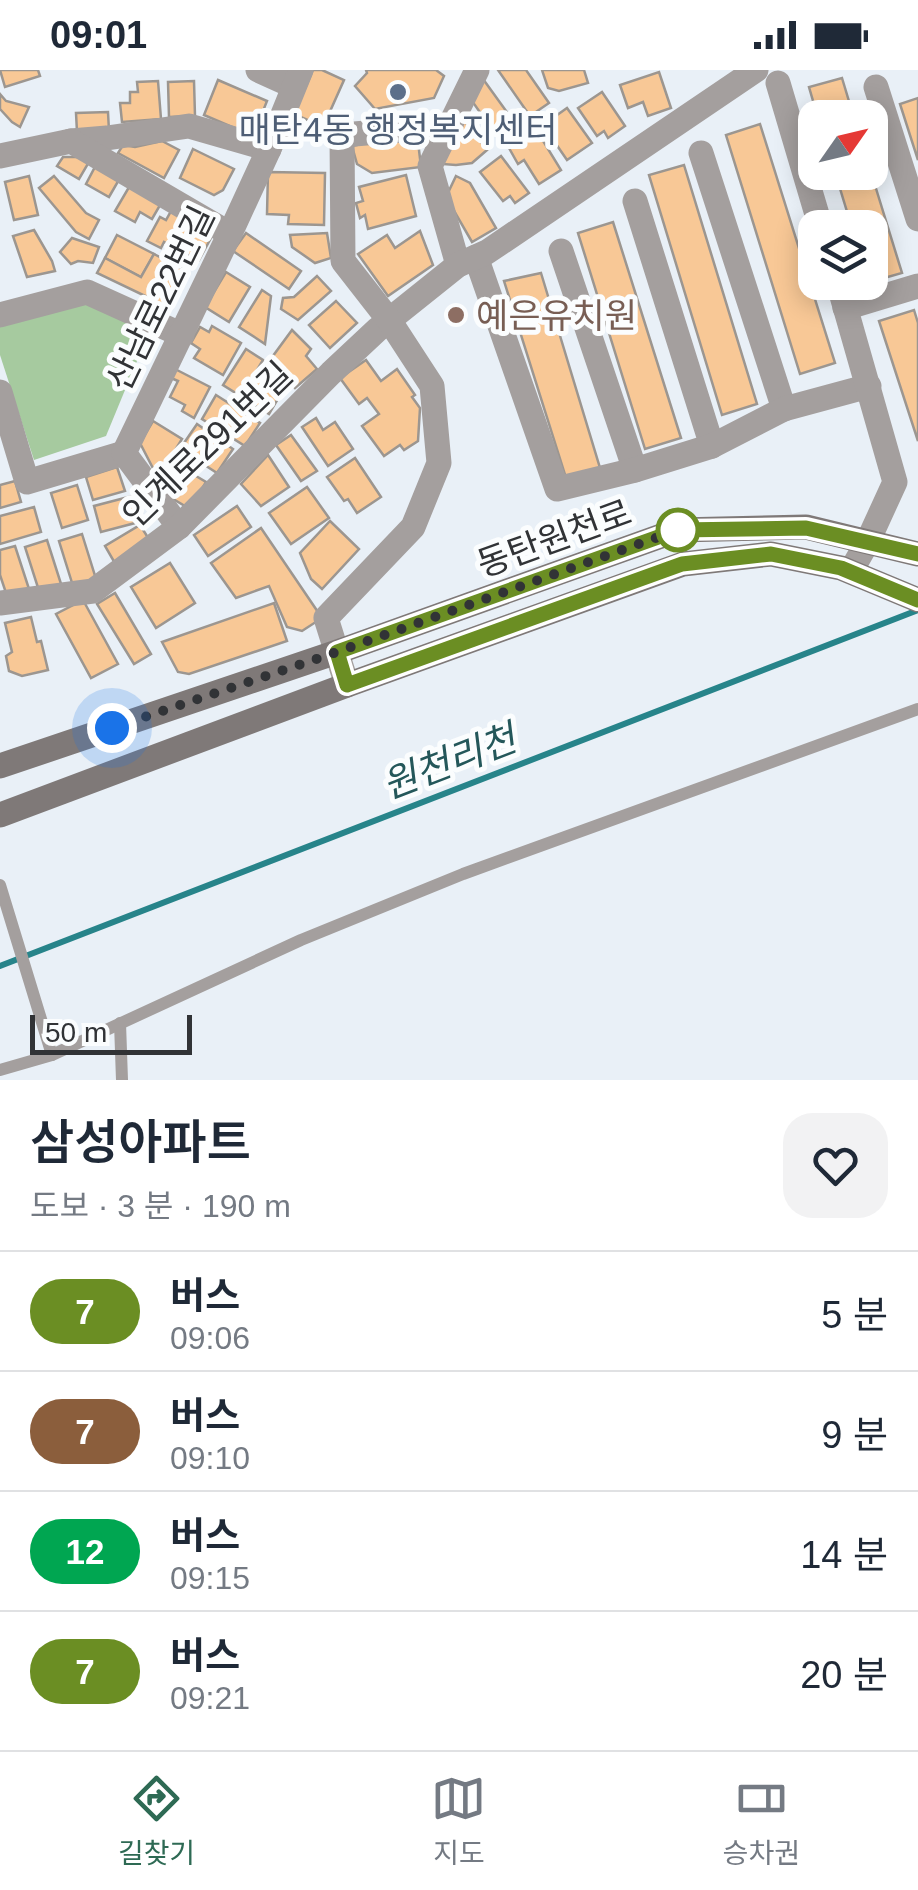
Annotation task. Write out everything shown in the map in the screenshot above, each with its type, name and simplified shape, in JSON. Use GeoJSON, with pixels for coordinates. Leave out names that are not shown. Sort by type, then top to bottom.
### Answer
{"type":"FeatureCollection","features":[{"type":"Feature","properties":{"kind":"main road","name":"동탄원천로"},"geometry":{"type":"LineString","coordinates":[[0,766],[337,652],[678,530],[806,528],[918,554]]}},
{"type":"Feature","properties":{"kind":"main road","name":"동탄원천로"},"geometry":{"type":"LineString","coordinates":[[0,816],[682,564],[771,554],[859,574],[918,600]]}},
{"type":"Feature","properties":{"kind":"street","name":"산남로22번길"},"geometry":{"type":"LineString","coordinates":[[124,453],[230,234],[297,78],[258,70]]}},
{"type":"Feature","properties":{"kind":"street"},"geometry":{"type":"LineString","coordinates":[[477,70],[430,166],[557,489],[712,446],[784,409],[869,386]]}},
{"type":"Feature","properties":{"kind":"street"},"geometry":{"type":"LineString","coordinates":[[767,76],[815,210]]}},
{"type":"Feature","properties":{"kind":"street","name":"인계로291번길"},"geometry":{"type":"LineString","coordinates":[[0,603],[94,590],[179,527],[389,320],[467,261],[767,76]]}},
{"type":"Feature","properties":{"kind":"street"},"geometry":{"type":"LineString","coordinates":[[876,87],[918,219]]}},
{"type":"Feature","properties":{"kind":"street"},"geometry":{"type":"LineString","coordinates":[[0,156],[72,141],[189,126],[269,149]]}},
{"type":"Feature","properties":{"kind":"street"},"geometry":{"type":"LineString","coordinates":[[347,685],[326,618],[413,528],[440,463],[432,386],[344,260],[342,134],[451,126]]}},
{"type":"Feature","properties":{"kind":"street"},"geometry":{"type":"LineString","coordinates":[[72,141],[230,234]]}},
{"type":"Feature","properties":{"kind":"street"},"geometry":{"type":"LineString","coordinates":[[701,153],[784,409]]}},
{"type":"Feature","properties":{"kind":"street"},"geometry":{"type":"LineString","coordinates":[[634,201],[712,446]]}},
{"type":"Feature","properties":{"kind":"street"},"geometry":{"type":"LineString","coordinates":[[561,251],[635,470]]}},
{"type":"Feature","properties":{"kind":"street"},"geometry":{"type":"LineString","coordinates":[[846,308],[918,286]]}},
{"type":"Feature","properties":{"kind":"street"},"geometry":{"type":"LineString","coordinates":[[0,315],[87,292],[182,335]]}},
{"type":"Feature","properties":{"kind":"street"},"geometry":{"type":"LineString","coordinates":[[844,300],[895,482],[868,541],[859,574]]}},
{"type":"Feature","properties":{"kind":"street"},"geometry":{"type":"LineString","coordinates":[[0,392],[28,482],[124,453],[179,527]]}},
{"type":"Feature","properties":{"kind":"lane"},"geometry":{"type":"LineString","coordinates":[[0,1070],[52,1055],[301,940],[463,874],[918,709]]}},
{"type":"Feature","properties":{"kind":"lane"},"geometry":{"type":"LineString","coordinates":[[1,888],[52,1055]]}},
{"type":"Feature","properties":{"kind":"lane"},"geometry":{"type":"LineString","coordinates":[[120,1023],[122,1080]]}},
{"type":"Feature","properties":{"kind":"green space"},"geometry":{"type":"Polygon","coordinates":[[[90,303],[149,332],[106,436],[34,460],[0,355],[0,327],[90,303]]]}},
{"type":"Feature","properties":{"kind":"building"},"geometry":{"type":"Polygon","coordinates":[[[0,70],[38,70],[40,76],[5,87],[0,70]]]}},
{"type":"Feature","properties":{"kind":"building"},"geometry":{"type":"Polygon","coordinates":[[[313,70],[344,80],[323,127],[294,114],[313,70]]]}},
{"type":"Feature","properties":{"kind":"building","name":"매탄4동 행정복지센터"},"geometry":{"type":"Polygon","coordinates":[[[366,70],[436,70],[444,76],[434,98],[375,109],[355,86],[366,70]]]}},
{"type":"Feature","properties":{"kind":"building"},"geometry":{"type":"Polygon","coordinates":[[[498,70],[526,70],[549,103],[530,116],[498,70]]]}},
{"type":"Feature","properties":{"kind":"building"},"geometry":{"type":"Polygon","coordinates":[[[542,70],[584,70],[588,83],[559,91],[548,88],[542,70]]]}},
{"type":"Feature","properties":{"kind":"building"},"geometry":{"type":"Polygon","coordinates":[[[659,72],[671,108],[648,116],[643,102],[628,108],[620,85],[659,72]]]}},
{"type":"Feature","properties":{"kind":"building"},"geometry":{"type":"Polygon","coordinates":[[[842,78],[849,100],[813,100],[809,87],[842,78]]]}},
{"type":"Feature","properties":{"kind":"building"},"geometry":{"type":"Polygon","coordinates":[[[483,79],[517,126],[498,138],[472,101],[483,79]]]}},
{"type":"Feature","properties":{"kind":"building"},"geometry":{"type":"Polygon","coordinates":[[[218,80],[267,101],[253,136],[204,115],[218,80]]]}},
{"type":"Feature","properties":{"kind":"building"},"geometry":{"type":"Polygon","coordinates":[[[158,81],[161,119],[122,122],[120,103],[130,103],[130,92],[138,92],[137,82],[158,81]]]}},
{"type":"Feature","properties":{"kind":"building"},"geometry":{"type":"Polygon","coordinates":[[[194,81],[195,116],[169,117],[168,82],[194,81]]]}},
{"type":"Feature","properties":{"kind":"building"},"geometry":{"type":"Polygon","coordinates":[[[602,92],[625,126],[608,138],[604,131],[597,136],[578,108],[602,92]]]}},
{"type":"Feature","properties":{"kind":"building"},"geometry":{"type":"Polygon","coordinates":[[[0,94],[6,101],[29,107],[20,127],[0,109],[0,94]]]}},
{"type":"Feature","properties":{"kind":"building"},"geometry":{"type":"Polygon","coordinates":[[[918,98],[918,160],[900,104],[918,98]]]}},
{"type":"Feature","properties":{"kind":"building"},"geometry":{"type":"Polygon","coordinates":[[[567,108],[592,143],[567,160],[543,125],[567,108]]]}},
{"type":"Feature","properties":{"kind":"building"},"geometry":{"type":"Polygon","coordinates":[[[108,112],[109,131],[77,132],[76,113],[108,112]]]}},
{"type":"Feature","properties":{"kind":"building"},"geometry":{"type":"Polygon","coordinates":[[[463,119],[487,150],[472,163],[442,164],[463,119]]]}},
{"type":"Feature","properties":{"kind":"building"},"geometry":{"type":"Polygon","coordinates":[[[760,124],[798,245],[798,300],[815,300],[835,363],[800,374],[726,135],[760,124]]]}},
{"type":"Feature","properties":{"kind":"building"},"geometry":{"type":"Polygon","coordinates":[[[537,131],[561,170],[539,184],[524,160],[518,164],[509,148],[537,131]]]}},
{"type":"Feature","properties":{"kind":"building"},"geometry":{"type":"Polygon","coordinates":[[[417,133],[421,167],[372,173],[357,164],[352,146],[417,133]]]}},
{"type":"Feature","properties":{"kind":"building"},"geometry":{"type":"Polygon","coordinates":[[[162,141],[179,150],[164,178],[118,153],[123,145],[135,147],[162,141]]]}},
{"type":"Feature","properties":{"kind":"building"},"geometry":{"type":"Polygon","coordinates":[[[193,149],[234,169],[223,190],[214,195],[180,178],[193,149]]]}},
{"type":"Feature","properties":{"kind":"building"},"geometry":{"type":"Polygon","coordinates":[[[501,156],[529,193],[515,203],[510,196],[503,201],[480,172],[501,156]]]}},
{"type":"Feature","properties":{"kind":"building"},"geometry":{"type":"Polygon","coordinates":[[[63,157],[81,157],[89,162],[79,179],[57,166],[63,157]]]}},
{"type":"Feature","properties":{"kind":"building"},"geometry":{"type":"Polygon","coordinates":[[[96,165],[120,178],[109,197],[86,184],[96,165]]]}},
{"type":"Feature","properties":{"kind":"building"},"geometry":{"type":"Polygon","coordinates":[[[684,165],[757,404],[722,415],[649,175],[684,165]]]}},
{"type":"Feature","properties":{"kind":"building"},"geometry":{"type":"Polygon","coordinates":[[[268,172],[325,173],[324,225],[288,224],[289,215],[267,214],[268,172]]]}},
{"type":"Feature","properties":{"kind":"building"},"geometry":{"type":"Polygon","coordinates":[[[406,175],[416,216],[368,229],[365,215],[360,218],[356,203],[363,201],[359,187],[406,175]]]}},
{"type":"Feature","properties":{"kind":"building"},"geometry":{"type":"Polygon","coordinates":[[[29,176],[38,215],[14,220],[5,182],[29,176]]]}},
{"type":"Feature","properties":{"kind":"building"},"geometry":{"type":"Polygon","coordinates":[[[54,176],[86,213],[99,220],[89,239],[76,232],[39,188],[54,176]]]}},
{"type":"Feature","properties":{"kind":"building"},"geometry":{"type":"Polygon","coordinates":[[[456,176],[470,183],[496,228],[472,242],[446,197],[456,176]]]}},
{"type":"Feature","properties":{"kind":"building"},"geometry":{"type":"Polygon","coordinates":[[[132,182],[163,200],[152,219],[140,212],[135,222],[115,211],[132,182]]]}},
{"type":"Feature","properties":{"kind":"building"},"geometry":{"type":"Polygon","coordinates":[[[840,190],[876,190],[883,210],[847,210],[840,190]]]}},
{"type":"Feature","properties":{"kind":"building"},"geometry":{"type":"Polygon","coordinates":[[[175,204],[205,220],[211,238],[199,260],[164,242],[161,248],[147,241],[160,217],[166,220],[175,204]]]}},
{"type":"Feature","properties":{"kind":"building"},"geometry":{"type":"Polygon","coordinates":[[[613,222],[681,438],[645,449],[578,233],[613,222]]]}},
{"type":"Feature","properties":{"kind":"building"},"geometry":{"type":"Polygon","coordinates":[[[888,228],[902,273],[888,277],[888,228]]]}},
{"type":"Feature","properties":{"kind":"building"},"geometry":{"type":"Polygon","coordinates":[[[34,230],[55,271],[27,277],[13,236],[34,230]]]}},
{"type":"Feature","properties":{"kind":"building"},"geometry":{"type":"Polygon","coordinates":[[[420,231],[433,265],[388,296],[358,254],[387,235],[395,248],[420,231]]]}},
{"type":"Feature","properties":{"kind":"building"},"geometry":{"type":"Polygon","coordinates":[[[246,233],[301,271],[289,289],[233,251],[246,233]]]}},
{"type":"Feature","properties":{"kind":"building"},"geometry":{"type":"Polygon","coordinates":[[[327,233],[331,258],[315,263],[292,247],[290,235],[327,233]]]}},
{"type":"Feature","properties":{"kind":"building"},"geometry":{"type":"Polygon","coordinates":[[[117,235],[154,254],[141,277],[105,258],[117,235]]]}},
{"type":"Feature","properties":{"kind":"building"},"geometry":{"type":"Polygon","coordinates":[[[72,238],[99,247],[93,263],[71,264],[60,252],[72,238]]]}},
{"type":"Feature","properties":{"kind":"building"},"geometry":{"type":"Polygon","coordinates":[[[154,254],[184,270],[166,306],[97,273],[105,258],[141,277],[154,254]]]}},
{"type":"Feature","properties":{"kind":"building"},"geometry":{"type":"Polygon","coordinates":[[[226,272],[250,287],[229,322],[205,307],[226,272]]]}},
{"type":"Feature","properties":{"kind":"building"},"geometry":{"type":"Polygon","coordinates":[[[541,273],[600,468],[566,478],[504,281],[541,273]]]}},
{"type":"Feature","properties":{"kind":"building"},"geometry":{"type":"Polygon","coordinates":[[[317,276],[331,291],[298,320],[281,309],[283,298],[294,297],[317,276]]]}},
{"type":"Feature","properties":{"kind":"building"},"geometry":{"type":"Polygon","coordinates":[[[262,290],[271,296],[265,344],[239,327],[262,290]]]}},
{"type":"Feature","properties":{"kind":"building"},"geometry":{"type":"Polygon","coordinates":[[[336,301],[357,323],[330,348],[309,325],[336,301]]]}},
{"type":"Feature","properties":{"kind":"building"},"geometry":{"type":"Polygon","coordinates":[[[914,310],[918,323],[918,441],[879,321],[914,310]]]}},
{"type":"Feature","properties":{"kind":"building"},"geometry":{"type":"Polygon","coordinates":[[[212,326],[241,343],[223,375],[194,358],[200,349],[191,343],[200,327],[209,332],[212,326]]]}},
{"type":"Feature","properties":{"kind":"building"},"geometry":{"type":"Polygon","coordinates":[[[292,330],[311,349],[306,356],[317,369],[295,388],[270,360],[292,330]]]}},
{"type":"Feature","properties":{"kind":"building"},"geometry":{"type":"Polygon","coordinates":[[[246,349],[263,360],[254,375],[282,392],[269,414],[223,385],[246,349]]]}},
{"type":"Feature","properties":{"kind":"building"},"geometry":{"type":"Polygon","coordinates":[[[366,360],[381,381],[397,369],[415,395],[412,397],[420,408],[418,441],[404,450],[400,445],[384,456],[362,426],[379,414],[367,398],[359,404],[340,378],[366,360]]]}},
{"type":"Feature","properties":{"kind":"building"},"geometry":{"type":"Polygon","coordinates":[[[175,369],[210,387],[194,418],[182,411],[185,405],[170,397],[178,381],[171,378],[175,369]]]}},
{"type":"Feature","properties":{"kind":"building"},"geometry":{"type":"Polygon","coordinates":[[[216,395],[260,423],[245,446],[202,419],[216,395]]]}},
{"type":"Feature","properties":{"kind":"building"},"geometry":{"type":"Polygon","coordinates":[[[316,418],[323,430],[335,422],[353,449],[328,466],[302,427],[316,418]]]}},
{"type":"Feature","properties":{"kind":"building"},"geometry":{"type":"Polygon","coordinates":[[[153,421],[182,439],[158,478],[140,443],[153,421]]]}},
{"type":"Feature","properties":{"kind":"building"},"geometry":{"type":"Polygon","coordinates":[[[197,424],[233,449],[217,473],[180,449],[197,424]]]}},
{"type":"Feature","properties":{"kind":"building"},"geometry":{"type":"Polygon","coordinates":[[[291,435],[317,471],[301,481],[276,445],[291,435]]]}},
{"type":"Feature","properties":{"kind":"building"},"geometry":{"type":"Polygon","coordinates":[[[268,455],[289,487],[261,506],[241,484],[268,455]]]}},
{"type":"Feature","properties":{"kind":"building"},"geometry":{"type":"Polygon","coordinates":[[[355,458],[381,497],[357,513],[327,477],[355,458]]]}},
{"type":"Feature","properties":{"kind":"building"},"geometry":{"type":"Polygon","coordinates":[[[174,463],[206,482],[190,509],[158,490],[174,463]]]}},
{"type":"Feature","properties":{"kind":"building"},"geometry":{"type":"Polygon","coordinates":[[[117,467],[125,491],[93,500],[86,477],[117,467]]]}},
{"type":"Feature","properties":{"kind":"building"},"geometry":{"type":"Polygon","coordinates":[[[15,481],[21,502],[0,508],[0,485],[15,481]]]}},
{"type":"Feature","properties":{"kind":"building"},"geometry":{"type":"Polygon","coordinates":[[[77,485],[88,520],[62,528],[51,493],[77,485]]]}},
{"type":"Feature","properties":{"kind":"building"},"geometry":{"type":"Polygon","coordinates":[[[307,487],[329,518],[291,544],[269,513],[307,487]]]}},
{"type":"Feature","properties":{"kind":"building"},"geometry":{"type":"Polygon","coordinates":[[[132,496],[139,522],[101,532],[94,506],[132,496]]]}},
{"type":"Feature","properties":{"kind":"building"},"geometry":{"type":"Polygon","coordinates":[[[237,506],[251,527],[208,556],[194,535],[237,506]]]}},
{"type":"Feature","properties":{"kind":"building"},"geometry":{"type":"Polygon","coordinates":[[[34,507],[41,532],[0,544],[0,516],[34,507]]]}},
{"type":"Feature","properties":{"kind":"building"},"geometry":{"type":"Polygon","coordinates":[[[330,521],[359,549],[322,589],[311,579],[300,553],[330,521]]]}},
{"type":"Feature","properties":{"kind":"building"},"geometry":{"type":"Polygon","coordinates":[[[140,525],[152,544],[116,565],[105,546],[140,525]]]}},
{"type":"Feature","properties":{"kind":"building"},"geometry":{"type":"Polygon","coordinates":[[[261,528],[322,618],[302,631],[287,627],[269,586],[236,598],[211,563],[261,528]]]}},
{"type":"Feature","properties":{"kind":"building"},"geometry":{"type":"Polygon","coordinates":[[[82,534],[96,579],[73,586],[59,541],[82,534]]]}},
{"type":"Feature","properties":{"kind":"building"},"geometry":{"type":"Polygon","coordinates":[[[47,540],[62,587],[40,594],[25,547],[47,540]]]}},
{"type":"Feature","properties":{"kind":"building"},"geometry":{"type":"Polygon","coordinates":[[[15,546],[29,589],[7,596],[0,575],[0,550],[15,546]]]}},
{"type":"Feature","properties":{"kind":"building"},"geometry":{"type":"Polygon","coordinates":[[[170,563],[195,603],[156,628],[131,587],[170,563]]]}},
{"type":"Feature","properties":{"kind":"building"},"geometry":{"type":"Polygon","coordinates":[[[115,593],[151,654],[134,664],[97,604],[115,593]]]}},
{"type":"Feature","properties":{"kind":"building"},"geometry":{"type":"Polygon","coordinates":[[[83,600],[118,664],[91,678],[56,614],[83,600]]]}},
{"type":"Feature","properties":{"kind":"building"},"geometry":{"type":"Polygon","coordinates":[[[274,603],[287,641],[189,674],[178,672],[162,642],[274,603]]]}},
{"type":"Feature","properties":{"kind":"building"},"geometry":{"type":"Polygon","coordinates":[[[31,617],[48,670],[22,676],[9,671],[6,656],[12,652],[5,623],[31,617]]]}},
{"type":"Feature","properties":{"kind":"waterway","name":"원천리천"},"geometry":{"type":"LineString","coordinates":[[0,966],[918,610]]}},
{"type":"Feature","properties":{"kind":"bus line","name":"7"},"geometry":{"type":"LineString","coordinates":[[918,554],[806,528],[678,530],[337,652],[347,685],[682,564],[734,556],[771,554],[841,568],[918,600]]}},
{"type":"Feature","properties":{"kind":"place","name":"매탄4동 행정복지센터"},"geometry":{"type":"Point","coordinates":[398,92]}},
{"type":"Feature","properties":{"kind":"place","name":"예은유치원"},"geometry":{"type":"Point","coordinates":[456,315]}},
{"type":"Feature","properties":{"kind":"route"},"geometry":{"type":"LineString","coordinates":[[112,728],[678,530]]}}]}
